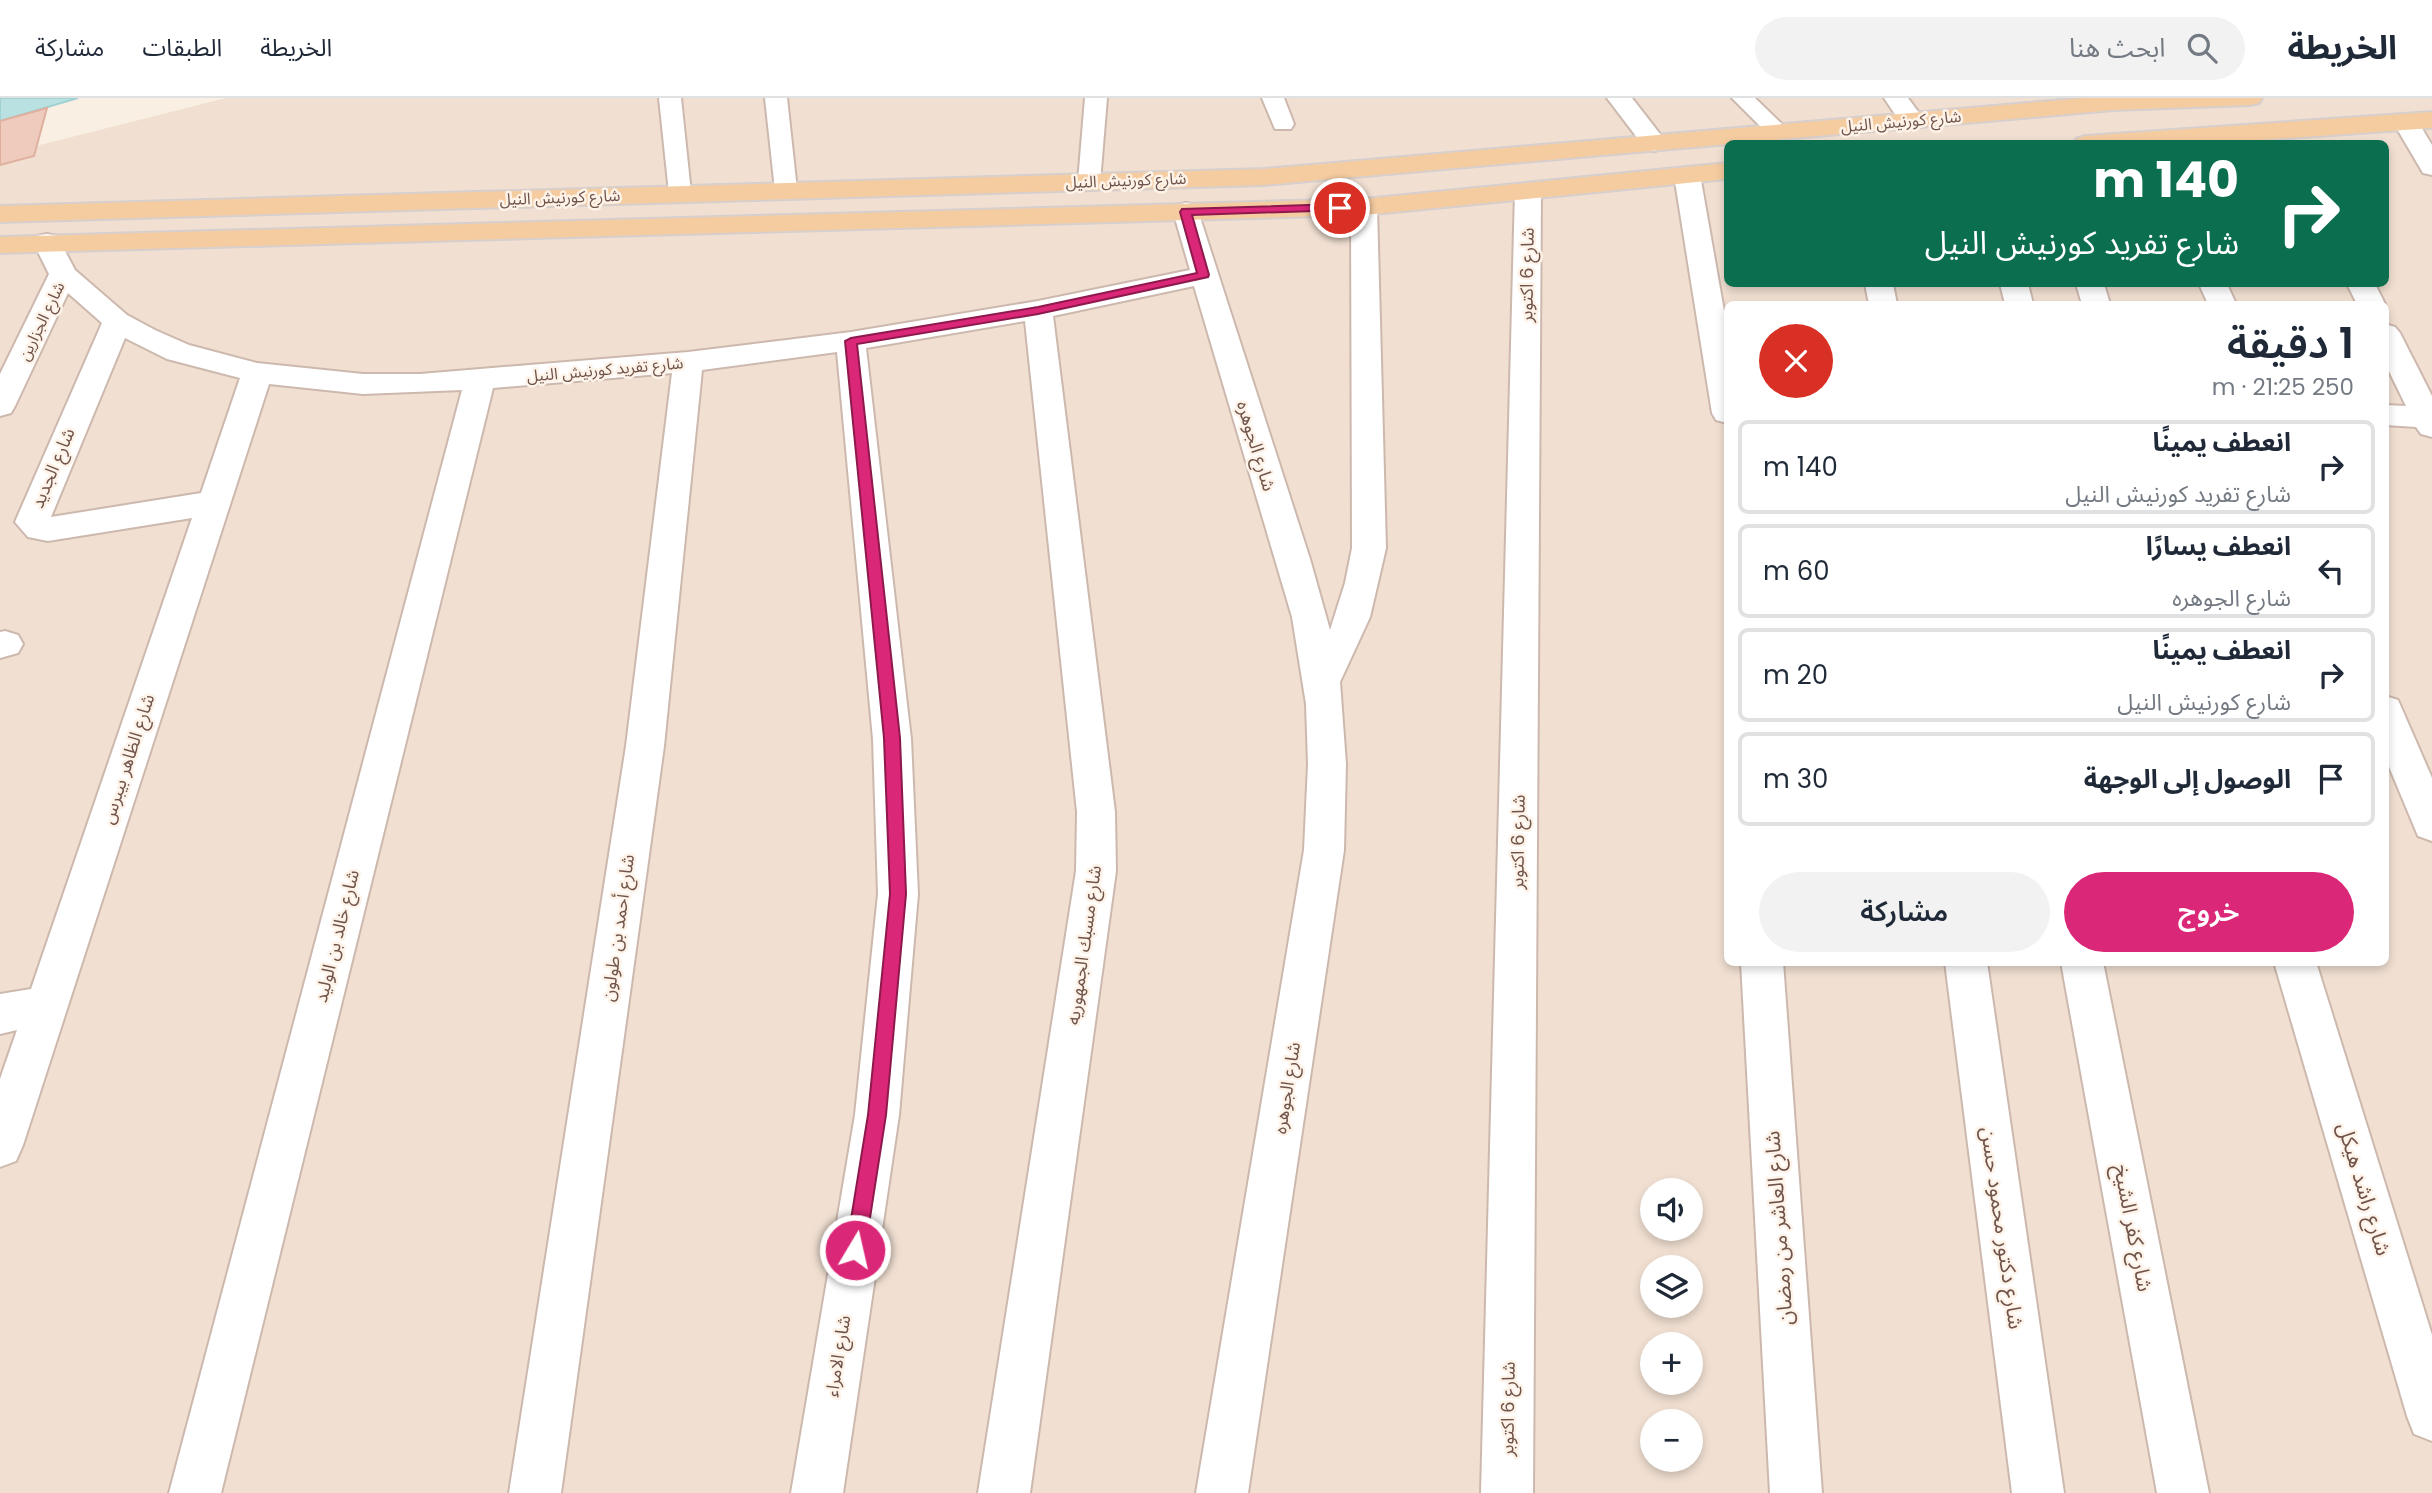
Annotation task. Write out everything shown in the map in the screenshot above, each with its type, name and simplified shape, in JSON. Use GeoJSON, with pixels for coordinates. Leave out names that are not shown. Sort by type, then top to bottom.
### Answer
{"type":"FeatureCollection","features":[{"type":"Feature","properties":{"kind":"main road","name":"شارع كورنيش النيل"},"geometry":{"type":"LineString","coordinates":[[0,214],[1264,177],[1912,121],[2111,101],[2247,98]]}},
{"type":"Feature","properties":{"kind":"main road"},"geometry":{"type":"LineString","coordinates":[[2190,140],[2289,137],[2419,121]]}},
{"type":"Feature","properties":{"kind":"main road","name":"شارع كورنيش النيل"},"geometry":{"type":"LineString","coordinates":[[0,245],[1364,206],[1724,171]]}},
{"type":"Feature","properties":{"kind":"street"},"geometry":{"type":"LineString","coordinates":[[1619,98],[1654,143]]}},
{"type":"Feature","properties":{"kind":"street"},"geometry":{"type":"LineString","coordinates":[[1896,98],[1912,121]]}},
{"type":"Feature","properties":{"kind":"street"},"geometry":{"type":"LineString","coordinates":[[2419,121],[2432,167]]}},
{"type":"Feature","properties":{"kind":"street"},"geometry":{"type":"LineString","coordinates":[[1687,175],[1724,395]]}},
{"type":"Feature","properties":{"kind":"street","name":"شارع 6 اكتوبر"},"geometry":{"type":"LineString","coordinates":[[1507,1493],[1528,191]]}},
{"type":"Feature","properties":{"kind":"street"},"geometry":{"type":"LineString","coordinates":[[1322,681],[1341,648],[1355,614],[1364,580],[1368,548],[1364,206]]}},
{"type":"Feature","properties":{"kind":"street","name":"شارع الجوهره"},"geometry":{"type":"LineString","coordinates":[[1186,212],[1203,275],[1300,578],[1313,628],[1322,681],[1327,762],[1324,850],[1222,1493]]}},
{"type":"Feature","properties":{"kind":"street","name":"شارع تفريد كورنيش النيل"},"geometry":{"type":"LineString","coordinates":[[47,242],[63,274],[117,321],[178,352],[257,373],[363,384],[420,384],[688,362],[851,341],[1038,310],[1203,275]]}},
{"type":"Feature","properties":{"kind":"street","name":"شارع الجزارين"},"geometry":{"type":"LineString","coordinates":[[0,406],[63,274]]}},
{"type":"Feature","properties":{"kind":"street","name":"شارع مسبك الجمهوريه"},"geometry":{"type":"LineString","coordinates":[[1004,1493],[1096,871],[1096,812],[1038,310]]}},
{"type":"Feature","properties":{"kind":"street","name":"شارع الجديد"},"geometry":{"type":"LineString","coordinates":[[117,321],[32,522],[40,529],[48,529],[212,503]]}},
{"type":"Feature","properties":{"kind":"street","name":"شارع الامراء"},"geometry":{"type":"LineString","coordinates":[[817,1493],[877,1115],[898,894],[892,738],[851,341]]}},
{"type":"Feature","properties":{"kind":"street"},"geometry":{"type":"LineString","coordinates":[[2389,341],[2429,422]]}},
{"type":"Feature","properties":{"kind":"street","name":"شارع أحمد بن طولون"},"geometry":{"type":"LineString","coordinates":[[535,1493],[645,746],[688,362]]}},
{"type":"Feature","properties":{"kind":"street","name":"شارع الظاهر بيبرس"},"geometry":{"type":"LineString","coordinates":[[0,1145],[257,373]]}},
{"type":"Feature","properties":{"kind":"street","name":"شارع خالد بن الوليد"},"geometry":{"type":"LineString","coordinates":[[195,1493],[480,379]]}},
{"type":"Feature","properties":{"kind":"street"},"geometry":{"type":"LineString","coordinates":[[2389,416],[2429,422]]}},
{"type":"Feature","properties":{"kind":"street"},"geometry":{"type":"LineString","coordinates":[[2389,720],[2432,825]]}},
{"type":"Feature","properties":{"kind":"street","name":"شارع العاشر من رمضان"},"geometry":{"type":"LineString","coordinates":[[1762,966],[1796,1493]]}},
{"type":"Feature","properties":{"kind":"street","name":"شارع دكتور محمود حسن"},"geometry":{"type":"LineString","coordinates":[[1967,966],[2038,1493]]}},
{"type":"Feature","properties":{"kind":"street","name":"شارع كفر الشيخ"},"geometry":{"type":"LineString","coordinates":[[2083,966],[2183,1493]]}},
{"type":"Feature","properties":{"kind":"street","name":"شارع راشد هيكل"},"geometry":{"type":"LineString","coordinates":[[2296,966],[2432,1416]]}},
{"type":"Feature","properties":{"kind":"street"},"geometry":{"type":"LineString","coordinates":[[0,1014],[46,1005]]}},
{"type":"Feature","properties":{"kind":"lane"},"geometry":{"type":"LineString","coordinates":[[670,98],[680,193]]}},
{"type":"Feature","properties":{"kind":"lane"},"geometry":{"type":"LineString","coordinates":[[776,98],[786,190]]}},
{"type":"Feature","properties":{"kind":"lane"},"geometry":{"type":"LineString","coordinates":[[1089,181],[1096,98]]}},
{"type":"Feature","properties":{"kind":"lane"},"geometry":{"type":"LineString","coordinates":[[1273,98],[1283,124]]}},
{"type":"Feature","properties":{"kind":"lane"},"geometry":{"type":"LineString","coordinates":[[1743,98],[1779,132]]}},
{"type":"Feature","properties":{"kind":"shaded area"},"geometry":{"type":"Polygon","coordinates":[[[226,98],[2432,98],[2432,1493],[0,1493],[0,155],[226,98]]]}},
{"type":"Feature","properties":{"kind":"water"},"geometry":{"type":"Polygon","coordinates":[[[0,98],[78,98],[0,121],[0,98]]]}},
{"type":"Feature","properties":{"kind":"building"},"geometry":{"type":"Polygon","coordinates":[[[47,108],[34,156],[0,165],[0,121],[47,108]]]}},
{"type":"Feature","properties":{"kind":"route"},"geometry":{"type":"LineString","coordinates":[[855,1250],[877,1115],[898,894],[892,738],[851,341],[1038,310],[1203,275],[1186,212],[1340,208]]}}]}
